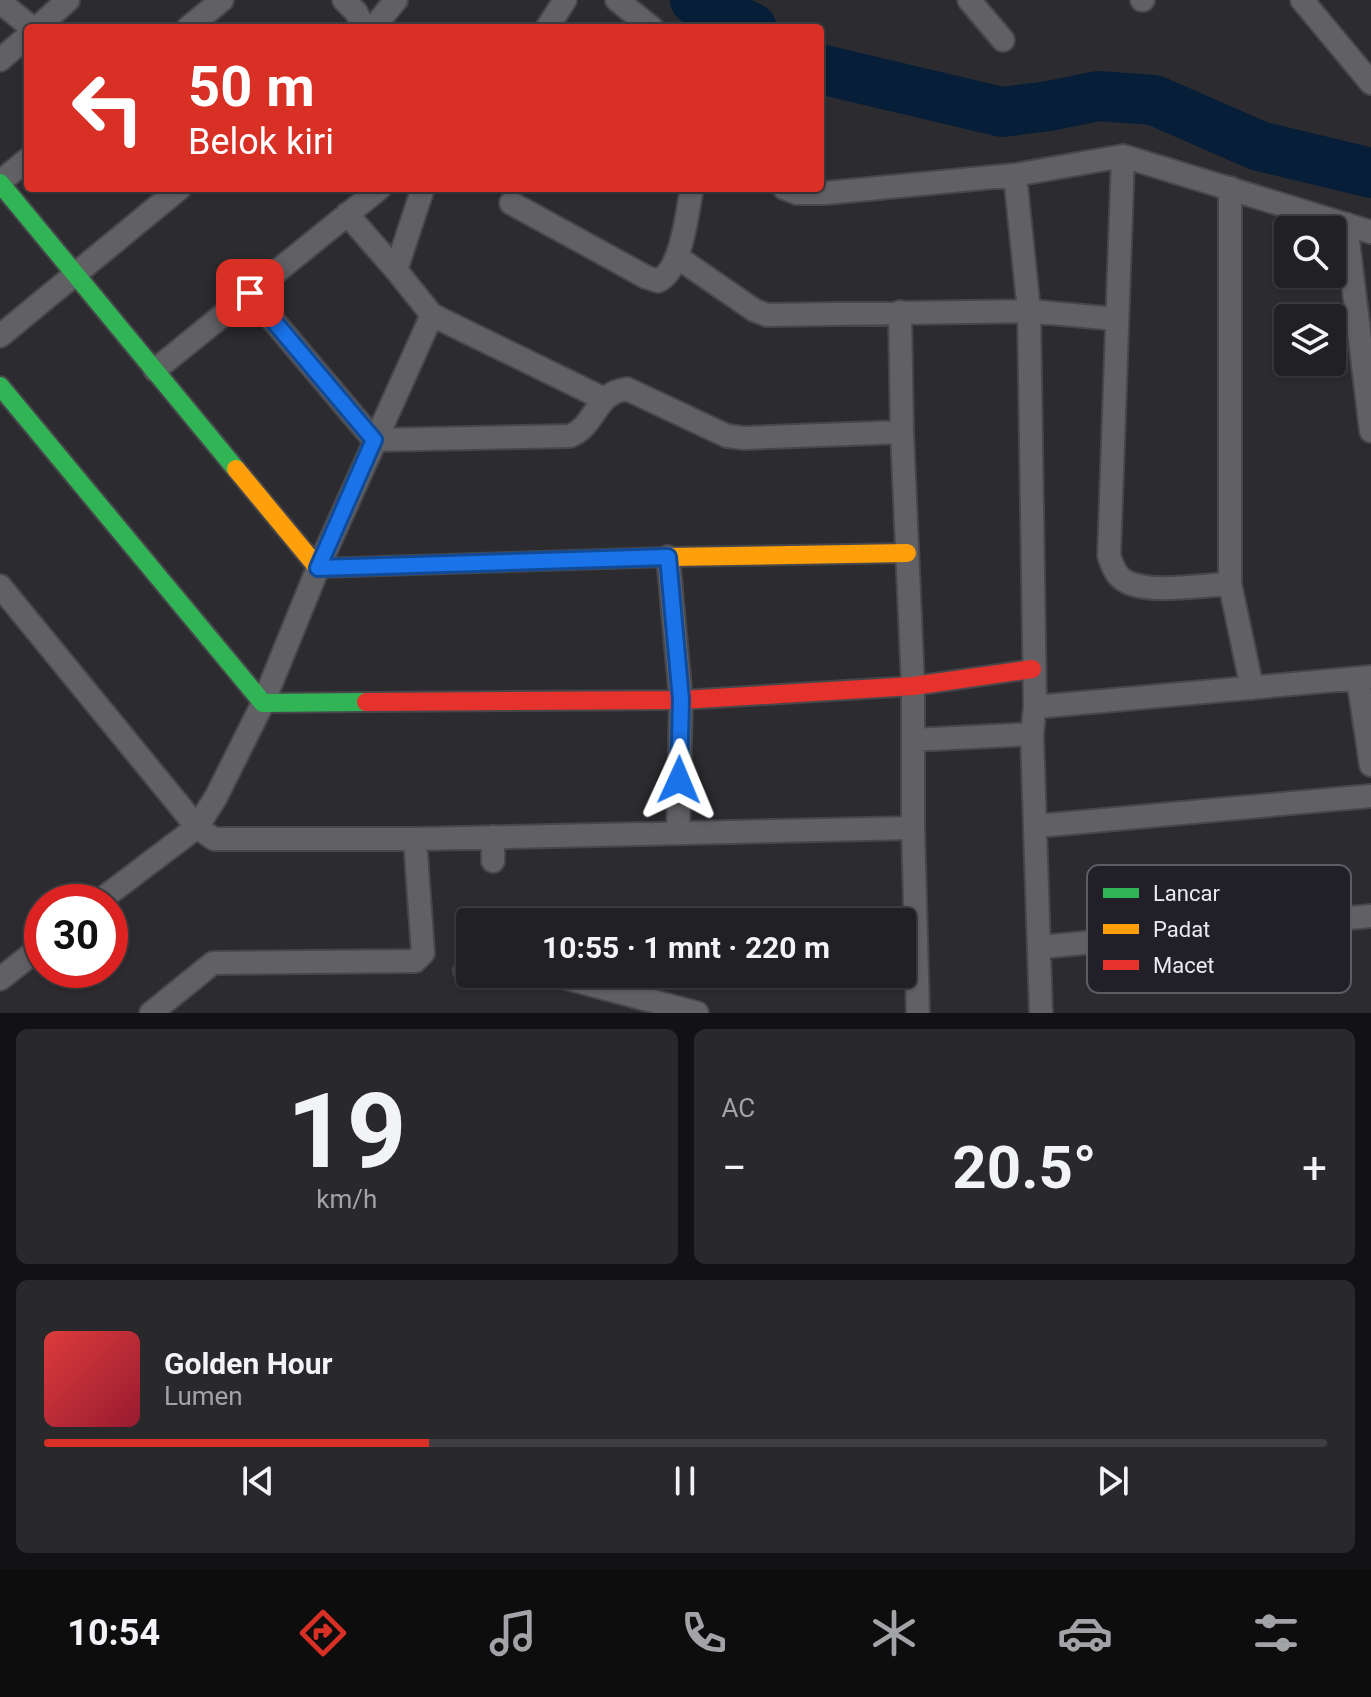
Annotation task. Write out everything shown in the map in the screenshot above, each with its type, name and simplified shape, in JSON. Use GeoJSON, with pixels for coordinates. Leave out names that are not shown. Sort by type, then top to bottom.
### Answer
{"type":"FeatureCollection","features":[{"type":"Feature","properties":{"kind":"street"},"geometry":{"type":"LineString","coordinates":[[39,24],[68,0]]}},
{"type":"Feature","properties":{"kind":"street"},"geometry":{"type":"LineString","coordinates":[[193,24],[222,0]]}},
{"type":"Feature","properties":{"kind":"street"},"geometry":{"type":"LineString","coordinates":[[344,0],[362,24]]}},
{"type":"Feature","properties":{"kind":"street"},"geometry":{"type":"LineString","coordinates":[[376,24],[396,0]]}},
{"type":"Feature","properties":{"kind":"street"},"geometry":{"type":"LineString","coordinates":[[550,24],[565,0]]}},
{"type":"Feature","properties":{"kind":"street"},"geometry":{"type":"LineString","coordinates":[[617,0],[647,24]]}},
{"type":"Feature","properties":{"kind":"street"},"geometry":{"type":"LineString","coordinates":[[969,0],[1003,40]]}},
{"type":"Feature","properties":{"kind":"street"},"geometry":{"type":"LineString","coordinates":[[1302,0],[1371,83]]}},
{"type":"Feature","properties":{"kind":"street"},"geometry":{"type":"LineString","coordinates":[[0,2],[29,24]]}},
{"type":"Feature","properties":{"kind":"street"},"geometry":{"type":"LineString","coordinates":[[0,60],[24,39]]}},
{"type":"Feature","properties":{"kind":"street"},"geometry":{"type":"LineString","coordinates":[[1123,156],[1109,556],[1115,573],[1125,582],[1145,588],[1230,584]]}},
{"type":"Feature","properties":{"kind":"street"},"geometry":{"type":"LineString","coordinates":[[794,192],[826,193],[1015,175],[1123,156],[1320,216]]}},
{"type":"Feature","properties":{"kind":"street"},"geometry":{"type":"LineString","coordinates":[[24,162],[0,183],[318,568]]}},
{"type":"Feature","properties":{"kind":"street"},"geometry":{"type":"LineString","coordinates":[[1015,175],[1029,311],[1032,669],[1035,707],[1032,734],[1041,1013]]}},
{"type":"Feature","properties":{"kind":"street"},"geometry":{"type":"LineString","coordinates":[[1230,188],[1230,584],[1252,688]]}},
{"type":"Feature","properties":{"kind":"street"},"geometry":{"type":"LineString","coordinates":[[0,336],[175,192]]}},
{"type":"Feature","properties":{"kind":"street"},"geometry":{"type":"LineString","coordinates":[[155,370],[375,192]]}},
{"type":"Feature","properties":{"kind":"street"},"geometry":{"type":"LineString","coordinates":[[396,270],[422,192]]}},
{"type":"Feature","properties":{"kind":"street"},"geometry":{"type":"LineString","coordinates":[[511,203],[658,281],[663,279],[677,257],[691,192]]}},
{"type":"Feature","properties":{"kind":"street"},"geometry":{"type":"LineString","coordinates":[[347,214],[432,315],[604,399]]}},
{"type":"Feature","properties":{"kind":"street"},"geometry":{"type":"LineString","coordinates":[[1371,232],[1346,224],[1371,431]]}},
{"type":"Feature","properties":{"kind":"street"},"geometry":{"type":"LineString","coordinates":[[677,257],[754,310],[767,315],[1029,311],[1116,319]]}},
{"type":"Feature","properties":{"kind":"street"},"geometry":{"type":"LineString","coordinates":[[250,293],[374,440]]}},
{"type":"Feature","properties":{"kind":"street"},"geometry":{"type":"LineString","coordinates":[[900,312],[913,686],[918,1013]]}},
{"type":"Feature","properties":{"kind":"street"},"geometry":{"type":"LineString","coordinates":[[122,884],[197,827],[216,797],[263,703],[318,568],[432,315]]}},
{"type":"Feature","properties":{"kind":"street"},"geometry":{"type":"LineString","coordinates":[[0,386],[263,703]]}},
{"type":"Feature","properties":{"kind":"street"},"geometry":{"type":"LineString","coordinates":[[374,440],[570,436],[585,426],[604,399],[614,391],[627,389],[727,436],[902,432]]}},
{"type":"Feature","properties":{"kind":"street"},"geometry":{"type":"LineString","coordinates":[[318,568],[907,553]]}},
{"type":"Feature","properties":{"kind":"street"},"geometry":{"type":"LineString","coordinates":[[668,557],[681,700],[678,833]]}},
{"type":"Feature","properties":{"kind":"street"},"geometry":{"type":"LineString","coordinates":[[4,597],[197,827],[214,839],[415,839],[913,828]]}},
{"type":"Feature","properties":{"kind":"street"},"geometry":{"type":"LineString","coordinates":[[263,703],[681,700],[913,686],[1032,669]]}},
{"type":"Feature","properties":{"kind":"street"},"geometry":{"type":"LineString","coordinates":[[1035,707],[1364,678],[1371,765]]}},
{"type":"Feature","properties":{"kind":"street"},"geometry":{"type":"LineString","coordinates":[[913,740],[1032,734]]}},
{"type":"Feature","properties":{"kind":"street"},"geometry":{"type":"LineString","coordinates":[[1037,826],[1371,796]]}},
{"type":"Feature","properties":{"kind":"street"},"geometry":{"type":"LineString","coordinates":[[493,837],[493,861]]}},
{"type":"Feature","properties":{"kind":"street"},"geometry":{"type":"LineString","coordinates":[[151,1013],[213,963],[415,961],[423,953],[415,839]]}},
{"type":"Feature","properties":{"kind":"street"},"geometry":{"type":"LineString","coordinates":[[1351,918],[1371,916]]}},
{"type":"Feature","properties":{"kind":"street"},"geometry":{"type":"LineString","coordinates":[[1041,947],[1087,943]]}},
{"type":"Feature","properties":{"kind":"street"},"geometry":{"type":"LineString","coordinates":[[0,979],[24,960]]}},
{"type":"Feature","properties":{"kind":"street"},"geometry":{"type":"LineString","coordinates":[[603,988],[697,1013]]}},
{"type":"Feature","properties":{"kind":"waterway"},"geometry":{"type":"LineString","coordinates":[[695,0],[744,24]]}},
{"type":"Feature","properties":{"kind":"waterway"},"geometry":{"type":"LineString","coordinates":[[824,70],[1002,112],[1098,96],[1154,100],[1259,146],[1371,173]]}},
{"type":"Feature","properties":{"kind":"traffic: fast"},"geometry":{"type":"LineString","coordinates":[[0,183],[236,469]]}},
{"type":"Feature","properties":{"kind":"traffic: fast"},"geometry":{"type":"LineString","coordinates":[[0,386],[263,703],[366,702]]}},
{"type":"Feature","properties":{"kind":"traffic: slow"},"geometry":{"type":"LineString","coordinates":[[236,469],[318,568],[907,553]]}},
{"type":"Feature","properties":{"kind":"traffic: jam"},"geometry":{"type":"LineString","coordinates":[[366,702],[681,700],[913,686],[1032,669]]}},
{"type":"Feature","properties":{"kind":"route"},"geometry":{"type":"LineString","coordinates":[[250,293],[374,440],[318,568],[668,557],[681,700],[679,780]]}}]}
